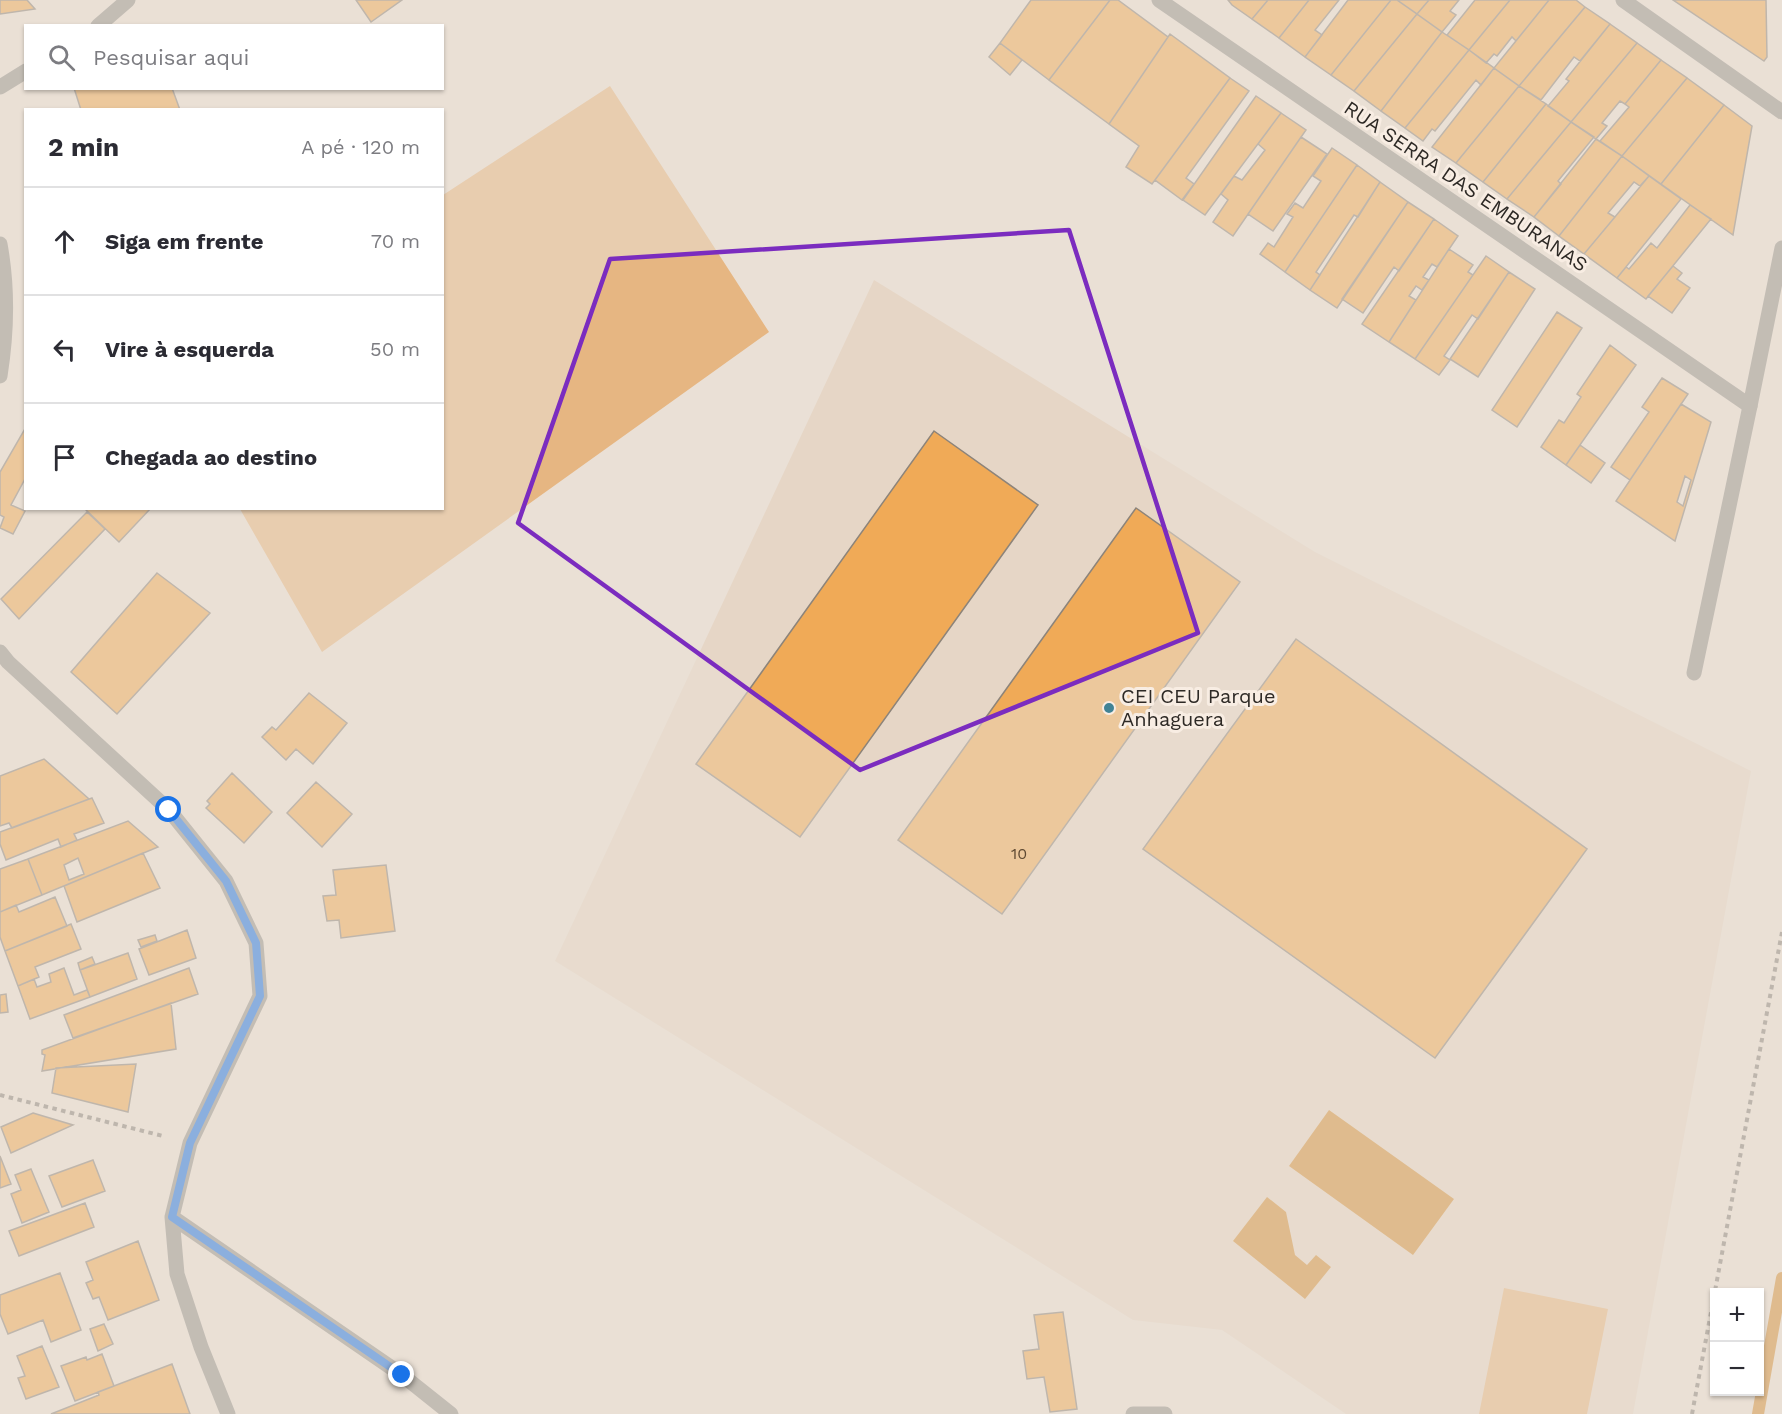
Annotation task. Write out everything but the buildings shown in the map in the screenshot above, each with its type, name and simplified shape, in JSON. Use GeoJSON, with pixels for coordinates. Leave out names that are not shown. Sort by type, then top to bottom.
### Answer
{"type":"FeatureCollection","features":[{"type":"Feature","properties":{"kind":"street"},"geometry":{"type":"LineString","coordinates":[[101,24],[128,0]]}},
{"type":"Feature","properties":{"kind":"street","name":"RUA SERRA DAS EMBURANAS"},"geometry":{"type":"LineString","coordinates":[[1158,0],[1750,406]]}},
{"type":"Feature","properties":{"kind":"street"},"geometry":{"type":"LineString","coordinates":[[1623,0],[1782,112]]}},
{"type":"Feature","properties":{"kind":"street"},"geometry":{"type":"LineString","coordinates":[[0,87],[24,72]]}},
{"type":"Feature","properties":{"kind":"street"},"geometry":{"type":"LineString","coordinates":[[0,244],[6,276],[6,341],[0,376]]}},
{"type":"Feature","properties":{"kind":"street"},"geometry":{"type":"LineString","coordinates":[[1694,673],[1782,248]]}},
{"type":"Feature","properties":{"kind":"street"},"geometry":{"type":"LineString","coordinates":[[0,652],[8,662],[169,810],[226,881],[256,943],[260,996],[190,1143],[172,1217],[177,1274],[201,1347],[228,1414]]}},
{"type":"Feature","properties":{"kind":"street"},"geometry":{"type":"LineString","coordinates":[[172,1217],[402,1375],[450,1414]]}},
{"type":"Feature","properties":{"kind":"street"},"geometry":{"type":"LineString","coordinates":[[1133,1414],[1165,1414]]}},
{"type":"Feature","properties":{"kind":"path"},"geometry":{"type":"LineString","coordinates":[[1692,1414],[1782,932]]}},
{"type":"Feature","properties":{"kind":"path"},"geometry":{"type":"LineString","coordinates":[[0,1095],[190,1143]]}},
{"type":"Feature","properties":{"kind":"highlighted area"},"geometry":{"type":"Polygon","coordinates":[[[1069,230],[1198,633],[860,770],[518,523],[610,259],[1069,230]]]}},
{"type":"Feature","properties":{"kind":"shaded area"},"geometry":{"type":"Polygon","coordinates":[[[610,86],[769,332],[322,652],[241,510],[444,510],[444,194],[610,86]]]}},
{"type":"Feature","properties":{"kind":"shaded area"},"geometry":{"type":"Polygon","coordinates":[[[874,280],[1315,552],[1751,771],[1633,1414],[1346,1414],[1222,1330],[1133,1320],[555,961],[874,280]]]}},
{"type":"Feature","properties":{"kind":"shaded area"},"geometry":{"type":"Polygon","coordinates":[[[1329,1110],[1454,1199],[1413,1255],[1289,1166],[1329,1110]]]}},
{"type":"Feature","properties":{"kind":"shaded area"},"geometry":{"type":"Polygon","coordinates":[[[1267,1197],[1286,1212],[1295,1255],[1307,1265],[1316,1255],[1331,1267],[1305,1299],[1233,1241],[1267,1197]]]}},
{"type":"Feature","properties":{"kind":"shaded area"},"geometry":{"type":"Polygon","coordinates":[[[1504,1288],[1608,1309],[1587,1414],[1479,1414],[1504,1288]]]}},
{"type":"Feature","properties":{"kind":"waterway"},"geometry":{"type":"LineString","coordinates":[[1758,1414],[1782,1278]]}},
{"type":"Feature","properties":{"kind":"place","name":"CEI CEU Parque Anhaguera"},"geometry":{"type":"Point","coordinates":[1109,708]}},
{"type":"Feature","properties":{"kind":"route"},"geometry":{"type":"LineString","coordinates":[[169,810],[226,881],[256,943],[260,996],[190,1143],[172,1217],[402,1375]]}}]}
